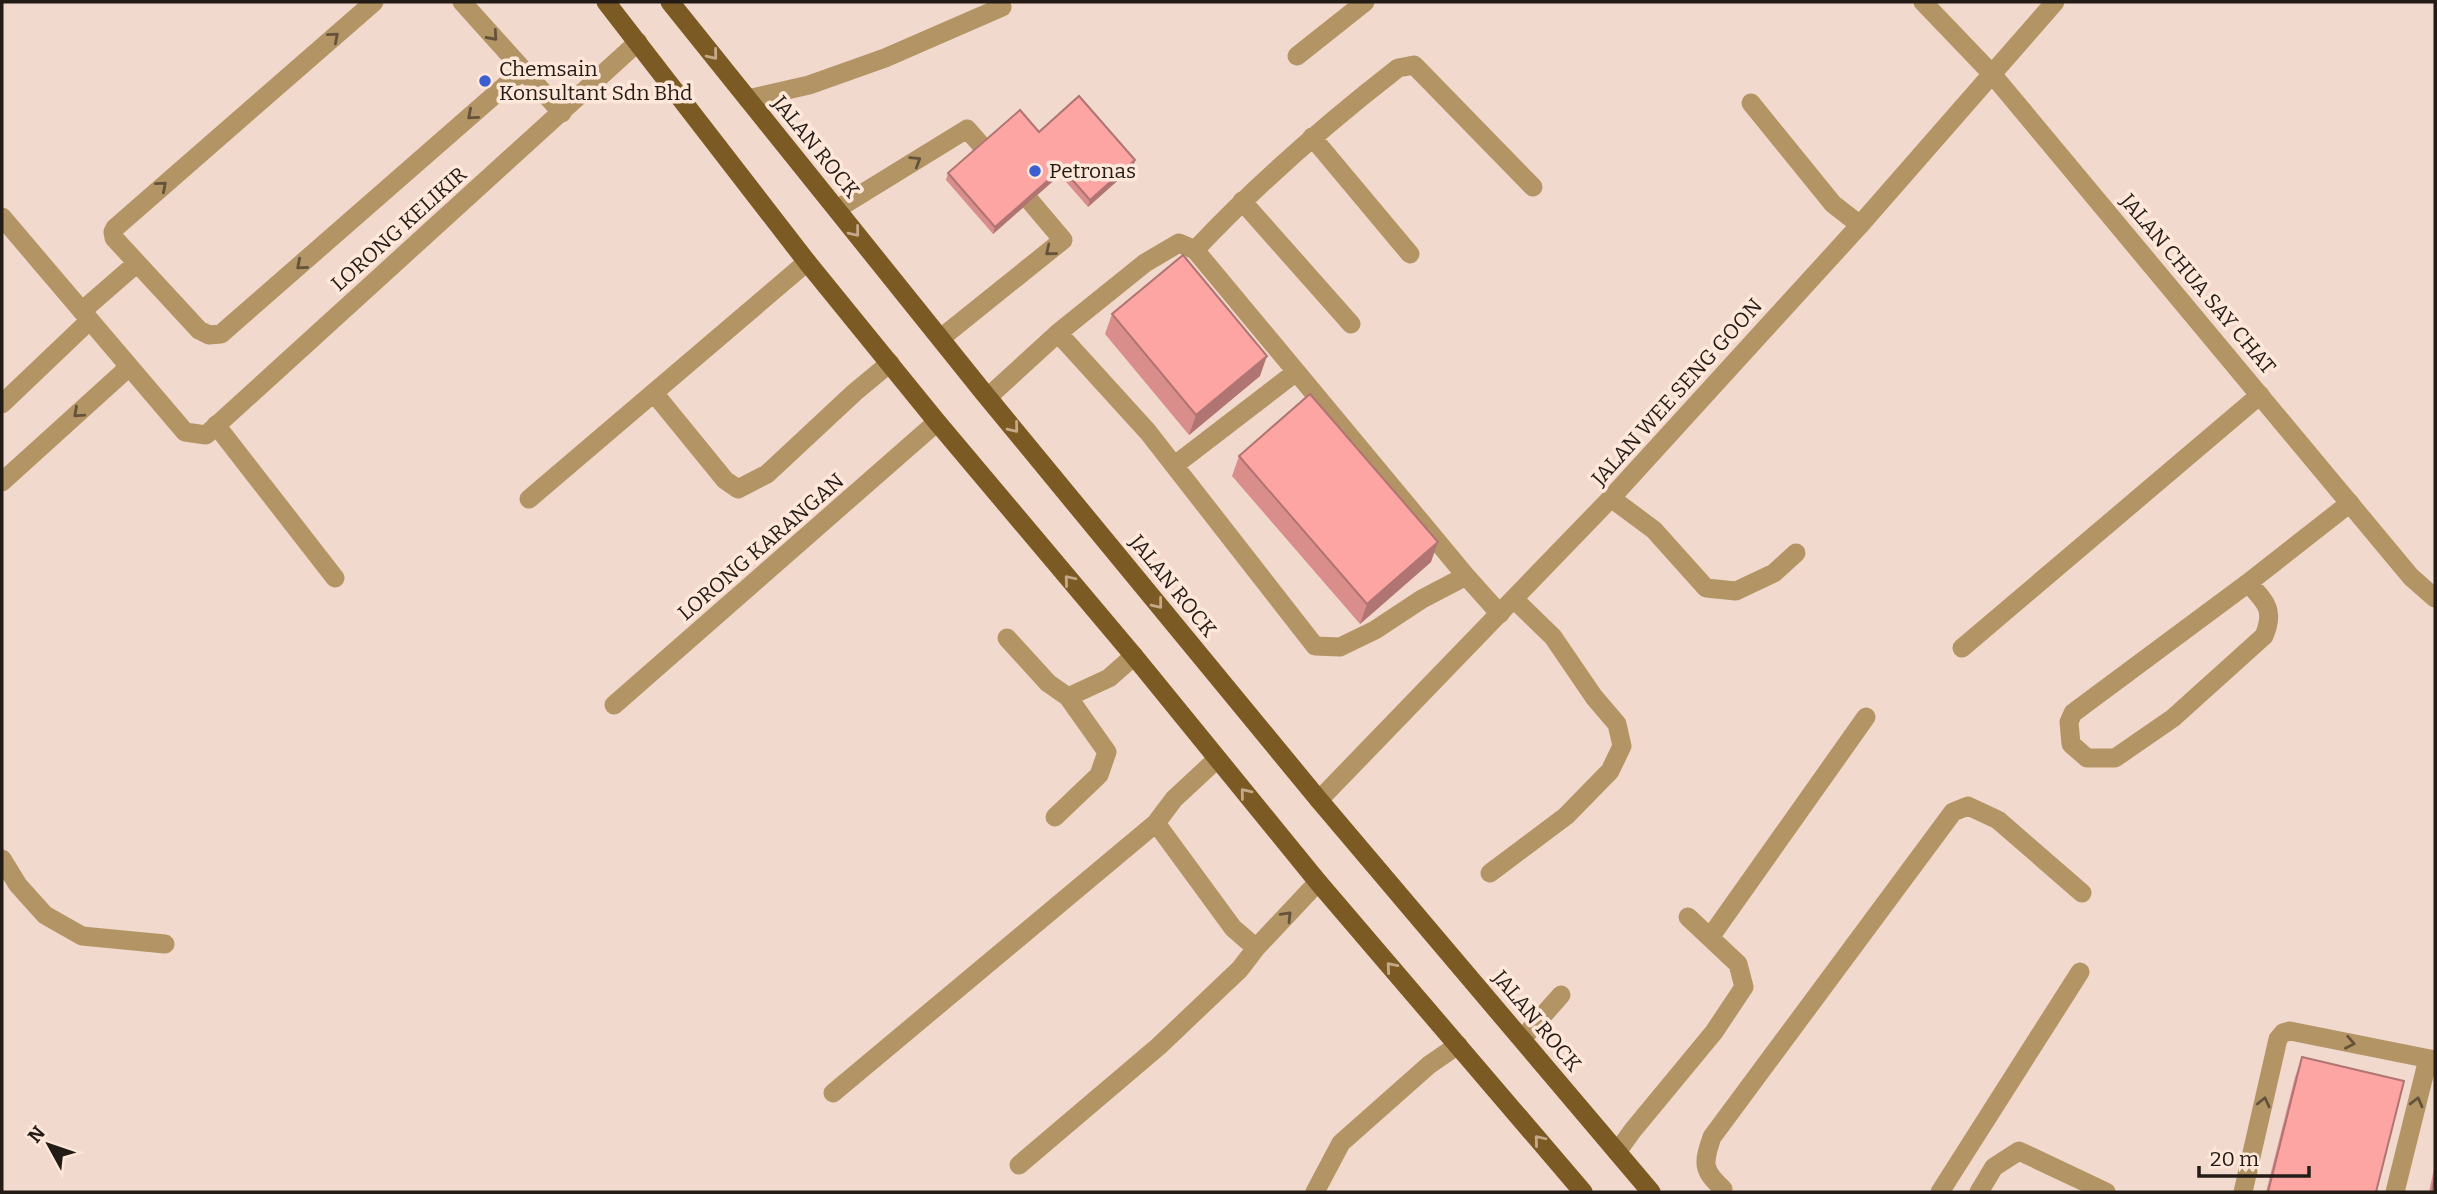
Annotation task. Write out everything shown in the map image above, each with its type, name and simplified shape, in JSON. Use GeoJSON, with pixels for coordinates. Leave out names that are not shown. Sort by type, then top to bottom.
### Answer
{"type":"FeatureCollection","features":[{"type":"Feature","properties":{"kind":"main road"},"geometry":{"type":"LineString","coordinates":[[606,2],[807,262],[937,422],[1318,882],[1583,1192]]}},
{"type":"Feature","properties":{"kind":"main road","name":"JALAN ROCK"},"geometry":{"type":"LineString","coordinates":[[670,2],[988,397],[1319,800],[1651,1192]]}},
{"type":"Feature","properties":{"kind":"street"},"geometry":{"type":"LineString","coordinates":[[374,2],[115,228],[114,238],[199,330],[209,335],[221,334],[523,70]]}},
{"type":"Feature","properties":{"kind":"street"},"geometry":{"type":"LineString","coordinates":[[462,2],[562,113]]}},
{"type":"Feature","properties":{"kind":"street"},"geometry":{"type":"LineString","coordinates":[[1297,56],[1365,2]]}},
{"type":"Feature","properties":{"kind":"street","name":"JALAN CHUA SAY CHAT"},"geometry":{"type":"LineString","coordinates":[[1923,2],[1993,74],[2411,577],[2435,598]]}},
{"type":"Feature","properties":{"kind":"street","name":"JALAN WEE SENG GOON"},"geometry":{"type":"LineString","coordinates":[[1319,800],[1611,498],[1860,225],[2055,2]]}},
{"type":"Feature","properties":{"kind":"street"},"geometry":{"type":"LineString","coordinates":[[748,99],[809,85],[885,58],[1002,7]]}},
{"type":"Feature","properties":{"kind":"street","name":"LORONG KELIKIR"},"geometry":{"type":"LineString","coordinates":[[129,367],[185,432],[206,435],[638,43]]}},
{"type":"Feature","properties":{"kind":"street"},"geometry":{"type":"LineString","coordinates":[[1195,250],[1242,201],[1312,137],[1398,68],[1414,65],[1533,187]]}},
{"type":"Feature","properties":{"kind":"street"},"geometry":{"type":"LineString","coordinates":[[1751,103],[1833,204],[1860,225]]}},
{"type":"Feature","properties":{"kind":"street"},"geometry":{"type":"LineString","coordinates":[[837,209],[967,129],[982,146]]}},
{"type":"Feature","properties":{"kind":"street"},"geometry":{"type":"LineString","coordinates":[[1312,137],[1410,254]]}},
{"type":"Feature","properties":{"kind":"street"},"geometry":{"type":"LineString","coordinates":[[941,338],[1063,240],[1030,201]]}},
{"type":"Feature","properties":{"kind":"street"},"geometry":{"type":"LineString","coordinates":[[1242,201],[1351,324]]}},
{"type":"Feature","properties":{"kind":"street"},"geometry":{"type":"LineString","coordinates":[[2,217],[129,367],[2,482]]}},
{"type":"Feature","properties":{"kind":"street"},"geometry":{"type":"LineString","coordinates":[[988,397],[1058,333],[1145,263],[1179,243],[1195,250],[1500,614]]}},
{"type":"Feature","properties":{"kind":"street"},"geometry":{"type":"LineString","coordinates":[[529,499],[807,262]]}},
{"type":"Feature","properties":{"kind":"street"},"geometry":{"type":"LineString","coordinates":[[2,404],[137,263]]}},
{"type":"Feature","properties":{"kind":"street"},"geometry":{"type":"LineString","coordinates":[[1058,333],[1148,432],[1315,646],[1340,648],[1466,576]]}},
{"type":"Feature","properties":{"kind":"street"},"geometry":{"type":"LineString","coordinates":[[654,393],[725,480],[737,489],[767,474],[890,363]]}},
{"type":"Feature","properties":{"kind":"street"},"geometry":{"type":"LineString","coordinates":[[1175,465],[1296,372]]}},
{"type":"Feature","properties":{"kind":"street"},"geometry":{"type":"LineString","coordinates":[[1962,648],[2260,395]]}},
{"type":"Feature","properties":{"kind":"street","name":"LORONG KARANGAN"},"geometry":{"type":"LineString","coordinates":[[614,705],[937,422]]}},
{"type":"Feature","properties":{"kind":"street"},"geometry":{"type":"LineString","coordinates":[[216,425],[335,578]]}},
{"type":"Feature","properties":{"kind":"street"},"geometry":{"type":"LineString","coordinates":[[1611,498],[1654,530],[1706,588],[1736,591],[1774,573],[1796,553]]}},
{"type":"Feature","properties":{"kind":"street"},"geometry":{"type":"LineString","coordinates":[[2248,583],[2265,602],[2270,621],[2264,636],[2173,718],[2115,758],[2087,758],[2071,744],[2069,722],[2073,713],[2248,583],[2350,503]]}},
{"type":"Feature","properties":{"kind":"street"},"geometry":{"type":"LineString","coordinates":[[1490,873],[1566,816],[1610,771],[1622,746],[1617,724],[1594,697],[1553,637],[1514,598]]}},
{"type":"Feature","properties":{"kind":"street"},"geometry":{"type":"LineString","coordinates":[[1007,638],[1048,683],[1068,698],[1107,752],[1099,775],[1055,817]]}},
{"type":"Feature","properties":{"kind":"street"},"geometry":{"type":"LineString","coordinates":[[1068,698],[1109,678],[1133,656]]}},
{"type":"Feature","properties":{"kind":"street"},"geometry":{"type":"LineString","coordinates":[[1711,936],[1866,717]]}},
{"type":"Feature","properties":{"kind":"street"},"geometry":{"type":"LineString","coordinates":[[833,1093],[1156,823],[1174,800],[1217,759]]}},
{"type":"Feature","properties":{"kind":"street"},"geometry":{"type":"LineString","coordinates":[[1724,1191],[1708,1175],[1705,1157],[1712,1137],[1953,812],[1968,806],[1998,820],[2082,893]]}},
{"type":"Feature","properties":{"kind":"street"},"geometry":{"type":"LineString","coordinates":[[1156,823],[1233,928],[1256,948]]}},
{"type":"Feature","properties":{"kind":"street"},"geometry":{"type":"LineString","coordinates":[[2,859],[18,885],[46,915],[82,936],[165,944]]}},
{"type":"Feature","properties":{"kind":"street"},"geometry":{"type":"LineString","coordinates":[[1018,1165],[1158,1046],[1240,969],[1256,948],[1318,882]]}},
{"type":"Feature","properties":{"kind":"street"},"geometry":{"type":"LineString","coordinates":[[1617,1152],[1714,1032],[1744,987],[1738,964],[1688,917]]}},
{"type":"Feature","properties":{"kind":"street"},"geometry":{"type":"LineString","coordinates":[[1940,1192],[2080,972]]}},
{"type":"Feature","properties":{"kind":"street"},"geometry":{"type":"LineString","coordinates":[[1522,1039],[1561,995]]}},
{"type":"Feature","properties":{"kind":"street"},"geometry":{"type":"LineString","coordinates":[[2243,1192],[2278,1039],[2283,1033],[2290,1031],[2432,1059],[2395,1192]]}},
{"type":"Feature","properties":{"kind":"street"},"geometry":{"type":"LineString","coordinates":[[1315,1192],[1342,1143],[1429,1065],[1458,1045]]}},
{"type":"Feature","properties":{"kind":"street"},"geometry":{"type":"LineString","coordinates":[[1979,1192],[1994,1167],[2019,1151],[2106,1192]]}},
{"type":"Feature","properties":{"kind":"building"},"geometry":{"type":"Polygon","coordinates":[[[1079,96],[1135,160],[1090,200],[1062,168],[995,227],[948,173],[1020,110],[1039,132],[1079,96]]]}},
{"type":"Feature","properties":{"kind":"building"},"geometry":{"type":"Polygon","coordinates":[[[1183,255],[1267,356],[1196,415],[1112,314],[1183,255]]]}},
{"type":"Feature","properties":{"kind":"building"},"geometry":{"type":"Polygon","coordinates":[[[1310,394],[1438,542],[1367,604],[1239,456],[1310,394]]]}},
{"type":"Feature","properties":{"kind":"building"},"geometry":{"type":"Polygon","coordinates":[[[2302,1057],[2404,1081],[2376,1192],[2268,1192],[2302,1057]]]}},
{"type":"Feature","properties":{"kind":"place","name":"Chemsain Konsultant Sdn Bhd"},"geometry":{"type":"Point","coordinates":[485,81]}},
{"type":"Feature","properties":{"kind":"place","name":"Petronas"},"geometry":{"type":"Point","coordinates":[1035,171]}}]}
